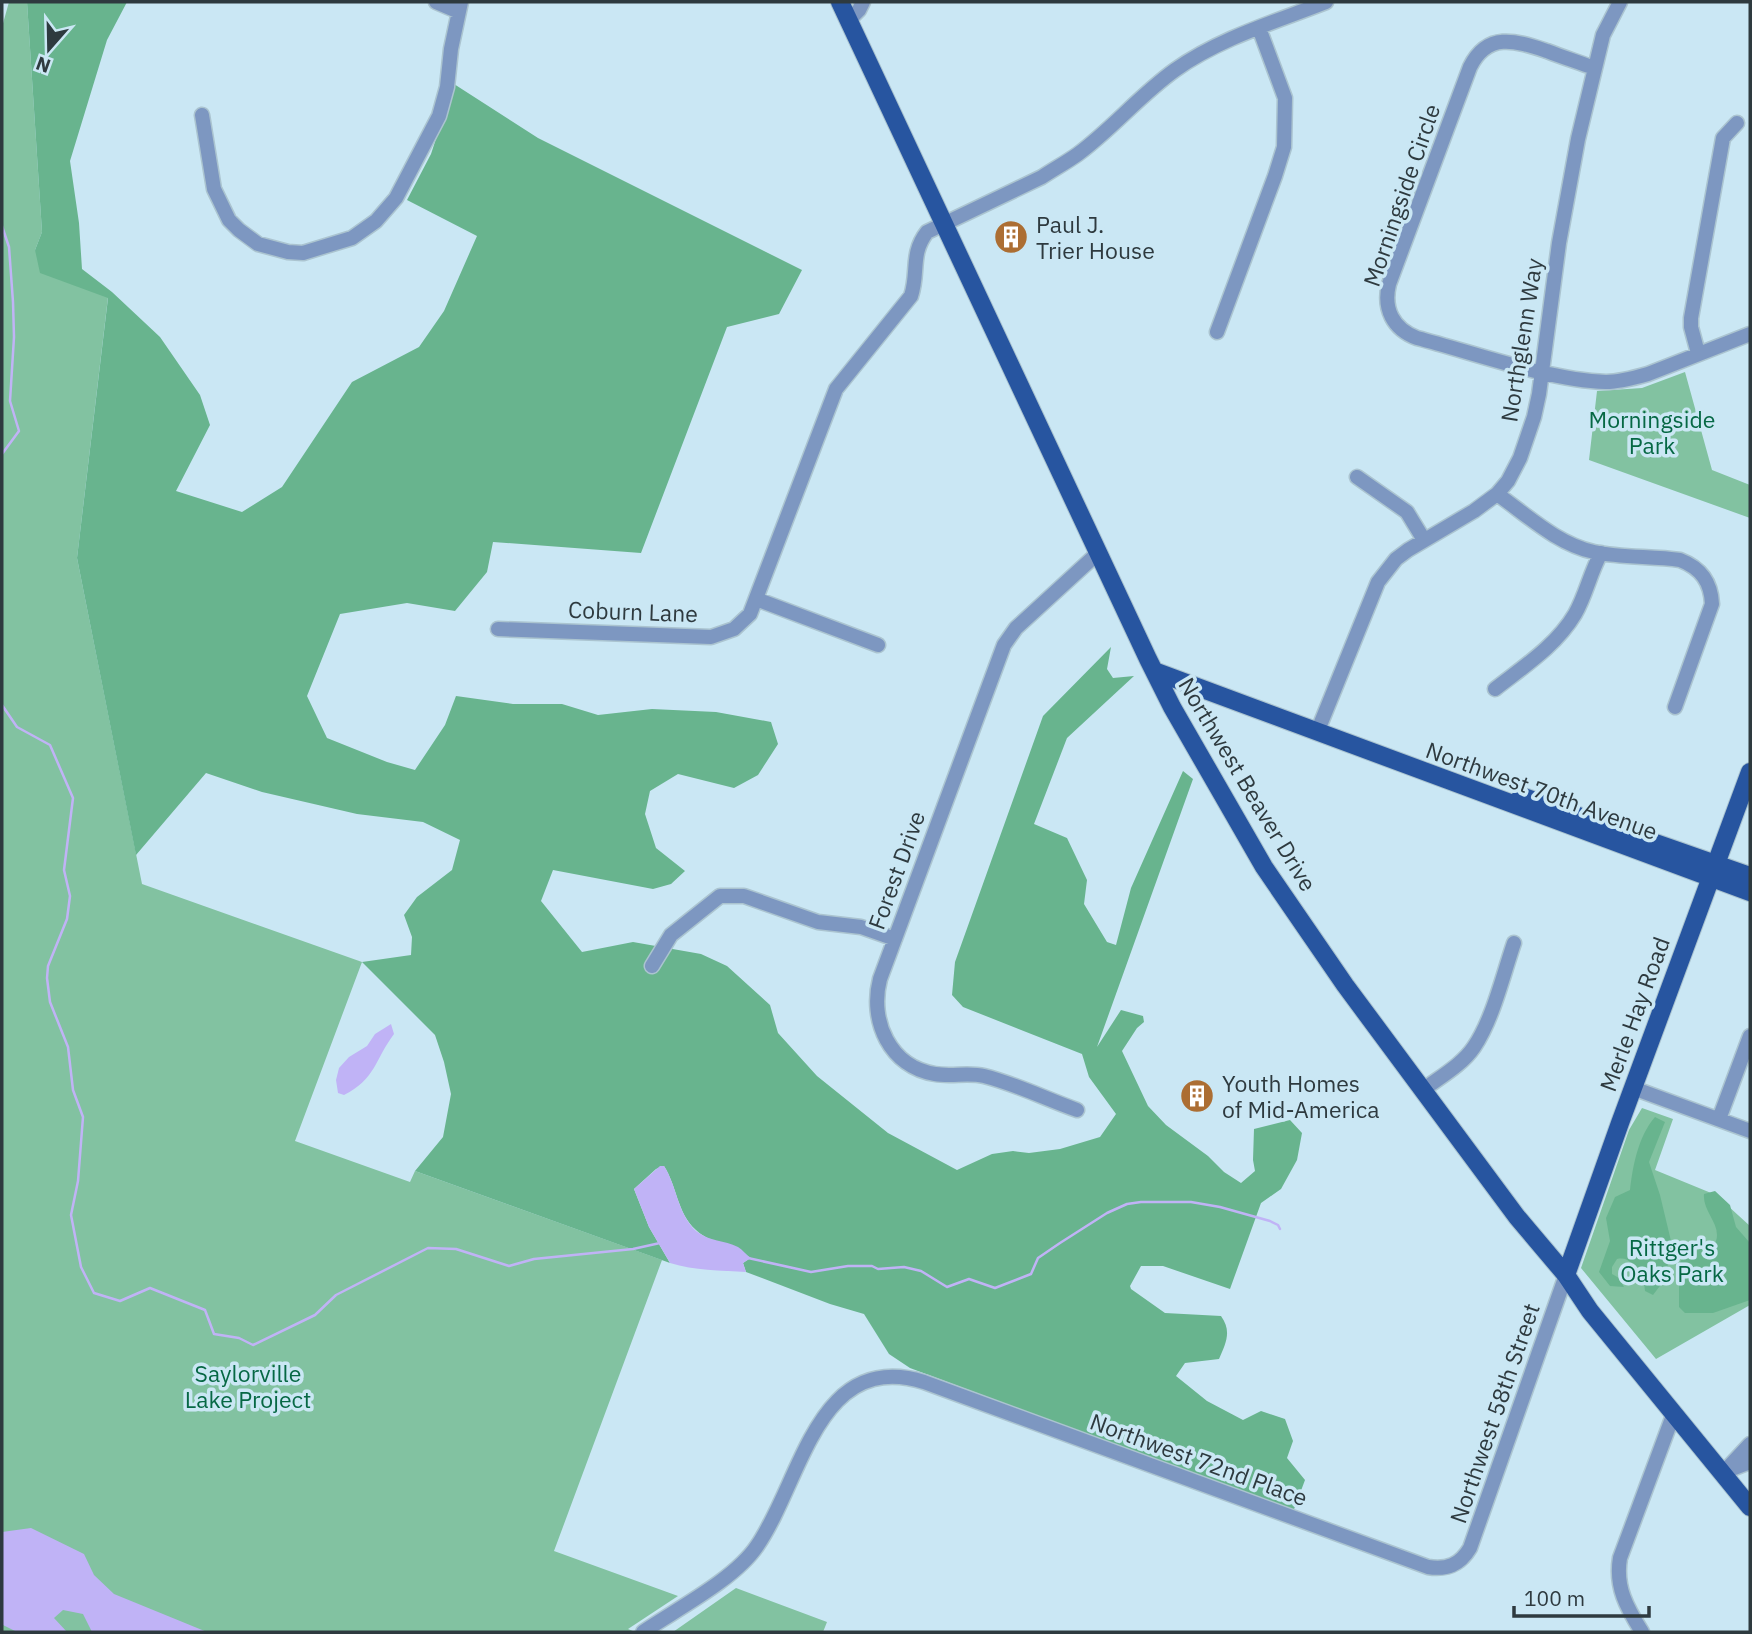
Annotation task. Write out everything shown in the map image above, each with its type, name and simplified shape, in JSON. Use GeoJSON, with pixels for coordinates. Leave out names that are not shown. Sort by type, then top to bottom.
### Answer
{"type":"FeatureCollection","features":[{"type":"Feature","properties":{"kind":"main road","name":"Northwest Beaver Drive"},"geometry":{"type":"LineString","coordinates":[[839,2],[1154,671],[1264,867],[1345,985],[1517,1217],[1750,1507]]}},
{"type":"Feature","properties":{"kind":"main road","name":"Northwest 70th Avenue"},"geometry":{"type":"LineString","coordinates":[[1154,671],[1318,730],[1415,769],[1713,870],[1750,876]]}},
{"type":"Feature","properties":{"kind":"main road","name":"Merle Hay Road"},"geometry":{"type":"LineString","coordinates":[[1566,1275],[1750,772]]}},
{"type":"Feature","properties":{"kind":"main road","name":"Northwest 70th Avenue"},"geometry":{"type":"LineString","coordinates":[[1713,870],[1750,892]]}},
{"type":"Feature","properties":{"kind":"street"},"geometry":{"type":"LineString","coordinates":[[202,115],[214,189],[229,220],[239,230],[258,243],[288,252],[303,253],[337,243],[365,230],[396,198],[439,116],[447,87],[459,6],[436,2]]}},
{"type":"Feature","properties":{"kind":"street"},"geometry":{"type":"LineString","coordinates":[[848,21],[863,2]]}},
{"type":"Feature","properties":{"kind":"street","name":"Coburn Lane"},"geometry":{"type":"LineString","coordinates":[[498,629],[711,637],[734,629],[750,614],[836,389],[906,305],[914,287],[918,243],[927,232],[1042,177],[1086,148],[1177,69],[1212,48],[1326,2]]}},
{"type":"Feature","properties":{"kind":"street","name":"Northglenn Way"},"geometry":{"type":"LineString","coordinates":[[1318,730],[1378,582],[1396,559],[1474,512],[1497,494],[1516,468],[1534,417],[1567,196],[1594,68],[1603,35],[1617,5]]}},
{"type":"Feature","properties":{"kind":"street"},"geometry":{"type":"LineString","coordinates":[[1217,332],[1284,147],[1285,98],[1259,28]]}},
{"type":"Feature","properties":{"kind":"street","name":"Morningside Circle"},"geometry":{"type":"LineString","coordinates":[[1594,68],[1513,41],[1492,44],[1477,56],[1471,64],[1387,294],[1394,322],[1408,334],[1541,371],[1617,381],[1648,374],[1750,334]]}},
{"type":"Feature","properties":{"kind":"street"},"geometry":{"type":"LineString","coordinates":[[1698,353],[1691,327],[1696,292],[1723,138],[1737,123]]}},
{"type":"Feature","properties":{"kind":"street"},"geometry":{"type":"LineString","coordinates":[[1357,477],[1407,512],[1424,540]]}},
{"type":"Feature","properties":{"kind":"street"},"geometry":{"type":"LineString","coordinates":[[1497,494],[1565,542],[1601,553],[1680,560],[1698,569],[1709,584],[1712,604],[1675,707]]}},
{"type":"Feature","properties":{"kind":"street","name":"Forest Drive"},"geometry":{"type":"LineString","coordinates":[[1077,1110],[992,1078],[967,1074],[934,1074],[913,1066],[902,1059],[886,1040],[877,1017],[876,1004],[880,979],[1004,645],[1016,628],[1098,553]]}},
{"type":"Feature","properties":{"kind":"street"},"geometry":{"type":"LineString","coordinates":[[1495,689],[1562,633],[1583,599],[1601,553]]}},
{"type":"Feature","properties":{"kind":"street"},"geometry":{"type":"LineString","coordinates":[[756,599],[878,645]]}},
{"type":"Feature","properties":{"kind":"street"},"geometry":{"type":"LineString","coordinates":[[652,966],[671,935],[720,896],[744,896],[810,920],[861,927],[895,939]]}},
{"type":"Feature","properties":{"kind":"street"},"geometry":{"type":"LineString","coordinates":[[1423,1090],[1457,1065],[1483,1032],[1514,943]]}},
{"type":"Feature","properties":{"kind":"street"},"geometry":{"type":"LineString","coordinates":[[1719,1119],[1750,1036]]}},
{"type":"Feature","properties":{"kind":"street"},"geometry":{"type":"LineString","coordinates":[[1633,1088],[1750,1131]]}},
{"type":"Feature","properties":{"kind":"street","name":"Northwest 58th Street"},"geometry":{"type":"LineString","coordinates":[[1459,1563],[1470,1548],[1566,1275]]}},
{"type":"Feature","properties":{"kind":"street","name":"Northwest 72nd Place"},"geometry":{"type":"LineString","coordinates":[[643,1632],[731,1573],[757,1546],[820,1424],[839,1396],[853,1387],[877,1378],[894,1376],[924,1382],[1428,1567],[1444,1568],[1459,1563]]}},
{"type":"Feature","properties":{"kind":"street"},"geometry":{"type":"LineString","coordinates":[[1642,1632],[1625,1602],[1617,1573],[1620,1558],[1674,1413]]}},
{"type":"Feature","properties":{"kind":"street"},"geometry":{"type":"LineString","coordinates":[[1723,1473],[1750,1444]]}},
{"type":"Feature","properties":{"kind":"street"},"geometry":{"type":"LineString","coordinates":[[1723,1473],[1750,1462]]}},
{"type":"Feature","properties":{"kind":"green space","name":"Saylorville Lake Project"},"geometry":{"type":"Polygon","coordinates":[[[9,2],[27,2],[42,232],[35,250],[108,297],[77,558],[142,884],[362,962],[295,1141],[410,1182],[415,1171],[662,1260],[554,1551],[678,1596],[628,1629],[635,1632],[2,1632],[2,27],[9,2]]]}},
{"type":"Feature","properties":{"kind":"green space"},"geometry":{"type":"Polygon","coordinates":[[[27,2],[127,2],[107,40],[70,161],[82,269],[112,292],[160,337],[200,395],[210,425],[176,491],[242,512],[282,487],[352,382],[419,347],[444,311],[477,236],[407,200],[431,154],[454,84],[538,138],[802,270],[779,314],[727,327],[641,553],[493,542],[487,572],[455,611],[407,603],[340,614],[307,696],[327,738],[415,770],[445,725],[456,696],[513,704],[562,704],[598,715],[652,709],[716,712],[771,722],[778,744],[758,775],[734,788],[678,774],[650,791],[645,814],[656,848],[685,871],[671,884],[653,889],[553,870],[541,901],[582,952],[633,942],[701,954],[727,966],[770,1005],[778,1033],[817,1076],[888,1133],[957,1170],[992,1154],[1060,1149],[1100,1137],[1116,1114],[1089,1077],[1082,1054],[963,1007],[952,995],[955,962],[1043,716],[1111,647],[1107,669],[1113,678],[1134,676],[1067,738],[1034,824],[1067,838],[1087,880],[1084,904],[1107,942],[1116,945],[1131,888],[1183,771],[1193,779],[1097,1047],[1121,1010],[1143,1016],[1144,1022],[1122,1051],[1148,1106],[1166,1125],[1241,1183],[1255,1171],[1254,1129],[1290,1120],[1302,1133],[1297,1160],[1281,1189],[1261,1203],[1230,1289],[1163,1266],[1141,1266],[1130,1286],[1165,1313],[1221,1316],[1227,1332],[1219,1359],[1185,1363],[1176,1376],[1207,1401],[1243,1420],[1261,1411],[1285,1419],[1293,1441],[1287,1458],[1305,1480],[1293,1512],[910,1368],[889,1354],[864,1314],[746,1272],[743,1263],[750,1258],[736,1248],[703,1235],[690,1223],[664,1166],[656,1169],[634,1189],[649,1227],[670,1263],[415,1171],[443,1137],[451,1094],[444,1062],[435,1035],[362,962],[411,955],[412,937],[404,915],[417,897],[452,870],[460,840],[423,822],[357,814],[262,792],[206,773],[136,855],[77,558],[108,298],[40,273],[35,250],[42,232],[27,2]]]}},
{"type":"Feature","properties":{"kind":"green space","name":"Morningside Park"},"geometry":{"type":"Polygon","coordinates":[[[1685,372],[1712,470],[1750,485],[1750,518],[1589,460],[1597,391],[1642,388],[1685,372]]]}},
{"type":"Feature","properties":{"kind":"green space","name":"Rittger's Oaks Park"},"geometry":{"type":"Polygon","coordinates":[[[1642,1108],[1673,1119],[1655,1170],[1716,1195],[1750,1226],[1750,1305],[1656,1359],[1581,1268],[1629,1130],[1642,1108]]]}},
{"type":"Feature","properties":{"kind":"green space"},"geometry":{"type":"Polygon","coordinates":[[[1655,1117],[1665,1122],[1649,1162],[1671,1241],[1666,1278],[1653,1295],[1645,1291],[1643,1273],[1625,1259],[1617,1259],[1612,1267],[1612,1274],[1619,1278],[1624,1287],[1610,1286],[1599,1272],[1610,1241],[1606,1218],[1615,1197],[1630,1190],[1640,1142],[1655,1117]]]}},
{"type":"Feature","properties":{"kind":"green space"},"geometry":{"type":"Polygon","coordinates":[[[1715,1191],[1730,1205],[1736,1227],[1750,1243],[1750,1300],[1713,1313],[1685,1313],[1679,1307],[1679,1264],[1685,1254],[1714,1245],[1717,1232],[1706,1207],[1704,1194],[1715,1191]]]}},
{"type":"Feature","properties":{"kind":"green space"},"geometry":{"type":"Polygon","coordinates":[[[736,1588],[827,1622],[823,1632],[673,1632],[736,1588]]]}},
{"type":"Feature","properties":{"kind":"shaded area"},"geometry":{"type":"Polygon","coordinates":[[[391,1024],[394,1034],[369,1075],[355,1089],[344,1095],[338,1093],[336,1080],[339,1068],[349,1057],[367,1046],[375,1034],[391,1024]]]}},
{"type":"Feature","properties":{"kind":"shaded area"},"geometry":{"type":"Polygon","coordinates":[[[660,1166],[664,1166],[690,1224],[701,1235],[738,1247],[751,1258],[743,1263],[746,1272],[698,1269],[670,1263],[649,1227],[634,1189],[660,1166]]]}},
{"type":"Feature","properties":{"kind":"shaded area"},"geometry":{"type":"Polygon","coordinates":[[[31,1528],[84,1554],[94,1575],[114,1594],[207,1632],[92,1632],[83,1614],[63,1610],[54,1618],[67,1632],[17,1632],[3,1625],[2,1532],[31,1528]]]}},
{"type":"Feature","properties":{"kind":"waterway"},"geometry":{"type":"LineString","coordinates":[[2,226],[9,247],[13,302],[10,401],[19,431],[2,454]]}},
{"type":"Feature","properties":{"kind":"waterway"},"geometry":{"type":"LineString","coordinates":[[2,705],[17,727],[50,745],[73,798],[64,870],[70,896],[67,919],[48,966],[47,978],[50,1002],[68,1047],[73,1090],[83,1117],[78,1181],[71,1215],[81,1267],[94,1293],[120,1301],[150,1288],[205,1310],[214,1334],[239,1338],[253,1345],[315,1315],[336,1295],[428,1248],[456,1249],[509,1266],[534,1259],[633,1249],[660,1243]]}},
{"type":"Feature","properties":{"kind":"waterway"},"geometry":{"type":"LineString","coordinates":[[748,1258],[811,1272],[848,1266],[872,1266],[878,1269],[904,1267],[921,1271],[947,1287],[969,1279],[995,1288],[1031,1274],[1038,1258],[1107,1213],[1127,1204],[1191,1202],[1270,1221],[1280,1229]]}},
{"type":"Feature","properties":{"kind":"place","name":"Paul J. Trier House"},"geometry":{"type":"Point","coordinates":[1011,237]}},
{"type":"Feature","properties":{"kind":"place","name":"Youth Homes of Mid-America"},"geometry":{"type":"Point","coordinates":[1197,1096]}}]}
